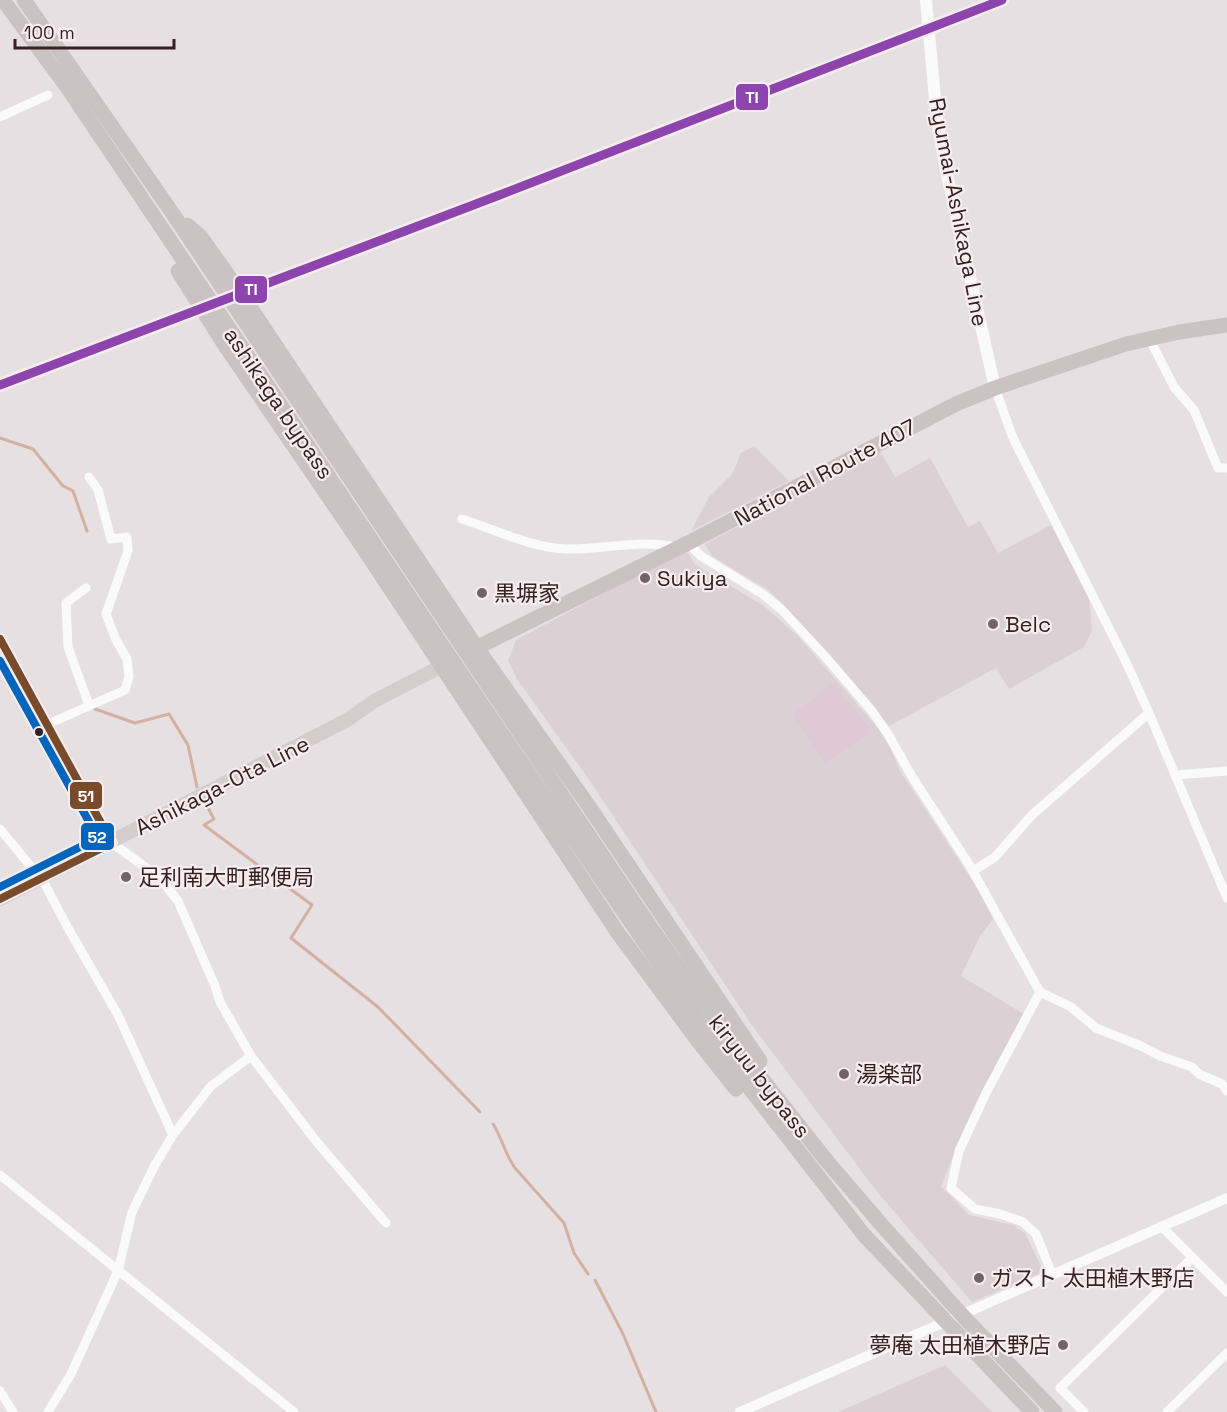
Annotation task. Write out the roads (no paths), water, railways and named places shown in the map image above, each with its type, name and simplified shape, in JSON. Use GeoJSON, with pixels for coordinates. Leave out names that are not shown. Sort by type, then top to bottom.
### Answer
{"type":"FeatureCollection","features":[{"type":"Feature","properties":{"kind":"highway","name":"ashikaga bypass"},"geometry":{"type":"LineString","coordinates":[[3,0],[73,83],[171,211],[504,709]]}},
{"type":"Feature","properties":{"kind":"highway","name":"ashikaga bypass"},"geometry":{"type":"LineString","coordinates":[[24,0],[137,191],[490,718]]}},
{"type":"Feature","properties":{"kind":"highway"},"geometry":{"type":"LineString","coordinates":[[137,191],[170,257],[224,344],[442,666],[618,933],[698,1041],[757,1115],[797,1151]]}},
{"type":"Feature","properties":{"kind":"highway"},"geometry":{"type":"LineString","coordinates":[[171,211],[201,237],[240,292],[477,648],[588,805],[743,1038],[792,1105],[826,1160]]}},
{"type":"Feature","properties":{"kind":"highway","name":"National Route 407"},"geometry":{"type":"LineString","coordinates":[[442,666],[683,546],[946,409],[995,388],[1126,344],[1179,332],[1227,326]]}},
{"type":"Feature","properties":{"kind":"highway","name":"kiryuu bypass"},"geometry":{"type":"LineString","coordinates":[[504,709],[645,920],[721,1026],[826,1160],[961,1314],[1055,1412]]}},
{"type":"Feature","properties":{"kind":"highway","name":"kiryuu bypass"},"geometry":{"type":"LineString","coordinates":[[490,718],[708,1035],[797,1151],[864,1234],[1032,1412]]}},
{"type":"Feature","properties":{"kind":"main road","name":"Ryumai-Ashikaga Line"},"geometry":{"type":"LineString","coordinates":[[926,0],[937,121],[995,388]]}},
{"type":"Feature","properties":{"kind":"main road","name":"Ashikaga-Ota Line"},"geometry":{"type":"LineString","coordinates":[[0,899],[347,720],[376,700],[442,666]]}},
{"type":"Feature","properties":{"kind":"street"},"geometry":{"type":"LineString","coordinates":[[0,117],[48,94]]}},
{"type":"Feature","properties":{"kind":"street"},"geometry":{"type":"LineString","coordinates":[[1149,338],[1174,387],[1194,410],[1218,468],[1227,468]]}},
{"type":"Feature","properties":{"kind":"street"},"geometry":{"type":"LineString","coordinates":[[995,388],[1013,438],[1126,662],[1227,898]]}},
{"type":"Feature","properties":{"kind":"street"},"geometry":{"type":"LineString","coordinates":[[46,725],[125,690],[129,677],[127,659],[116,640],[106,614],[128,551],[127,537],[111,539],[98,490],[89,477]]}},
{"type":"Feature","properties":{"kind":"street"},"geometry":{"type":"LineString","coordinates":[[462,519],[547,547],[569,549],[662,544],[683,546],[764,595],[782,610],[823,654],[888,734],[911,775],[972,871],[1040,992],[1071,1007],[1096,1028],[1160,1056],[1192,1067],[1199,1074],[1222,1084],[1227,1091]]}},
{"type":"Feature","properties":{"kind":"street"},"geometry":{"type":"LineString","coordinates":[[86,588],[66,603],[68,646],[89,705]]}},
{"type":"Feature","properties":{"kind":"street"},"geometry":{"type":"LineString","coordinates":[[0,639],[112,843],[159,877],[178,902],[220,1002],[251,1056],[316,1141],[386,1223]]}},
{"type":"Feature","properties":{"kind":"street"},"geometry":{"type":"LineString","coordinates":[[972,871],[995,857],[1032,815],[1149,713]]}},
{"type":"Feature","properties":{"kind":"street"},"geometry":{"type":"LineString","coordinates":[[1175,775],[1227,771]]}},
{"type":"Feature","properties":{"kind":"street"},"geometry":{"type":"LineString","coordinates":[[0,829],[41,877],[118,1015],[173,1135]]}},
{"type":"Feature","properties":{"kind":"street"},"geometry":{"type":"LineString","coordinates":[[1040,992],[986,1093],[959,1151],[951,1188],[975,1209],[1023,1222],[1036,1234],[1052,1274]]}},
{"type":"Feature","properties":{"kind":"street"},"geometry":{"type":"LineString","coordinates":[[48,1412],[71,1374],[118,1270],[132,1212],[155,1165],[173,1135],[211,1086],[251,1056]]}},
{"type":"Feature","properties":{"kind":"street"},"geometry":{"type":"LineString","coordinates":[[0,1175],[294,1412]]}},
{"type":"Feature","properties":{"kind":"street"},"geometry":{"type":"LineString","coordinates":[[740,1412],[1227,1198]]}},
{"type":"Feature","properties":{"kind":"street"},"geometry":{"type":"LineString","coordinates":[[1161,1226],[1227,1292]]}},
{"type":"Feature","properties":{"kind":"street"},"geometry":{"type":"LineString","coordinates":[[1084,1412],[1060,1388],[1192,1258]]}},
{"type":"Feature","properties":{"kind":"street"},"geometry":{"type":"LineString","coordinates":[[1167,1412],[1227,1353]]}},
{"type":"Feature","properties":{"kind":"street"},"geometry":{"type":"LineString","coordinates":[[0,1391],[13,1412]]}},
{"type":"Feature","properties":{"kind":"waterway"},"geometry":{"type":"LineString","coordinates":[[0,438],[33,449],[63,486],[73,491],[87,531]]}},
{"type":"Feature","properties":{"kind":"waterway"},"geometry":{"type":"LineString","coordinates":[[95,709],[135,723],[169,714],[188,745],[197,787]]}},
{"type":"Feature","properties":{"kind":"waterway"},"geometry":{"type":"LineString","coordinates":[[207,806],[214,819],[204,825],[312,905],[291,938],[378,1007],[480,1112]]}},
{"type":"Feature","properties":{"kind":"waterway"},"geometry":{"type":"LineString","coordinates":[[493,1124],[515,1168],[564,1223],[574,1253],[588,1274]]}},
{"type":"Feature","properties":{"kind":"waterway"},"geometry":{"type":"LineString","coordinates":[[595,1280],[623,1334],[656,1412]]}},
{"type":"Feature","properties":{"kind":"place","name":"Sukiya"},"geometry":{"type":"Point","coordinates":[645,578]}},
{"type":"Feature","properties":{"kind":"place","name":"黒塀家"},"geometry":{"type":"Point","coordinates":[482,593]}},
{"type":"Feature","properties":{"kind":"place","name":"Belc"},"geometry":{"type":"Point","coordinates":[993,624]}},
{"type":"Feature","properties":{"kind":"place","name":"足利南大町郵便局"},"geometry":{"type":"Point","coordinates":[126,877]}},
{"type":"Feature","properties":{"kind":"place","name":"湯楽部"},"geometry":{"type":"Point","coordinates":[844,1074]}},
{"type":"Feature","properties":{"kind":"place","name":"ガスト 太田植木野店"},"geometry":{"type":"Point","coordinates":[979,1278]}},
{"type":"Feature","properties":{"kind":"place","name":"夢庵 太田植木野店"},"geometry":{"type":"Point","coordinates":[1063,1345]}}]}
